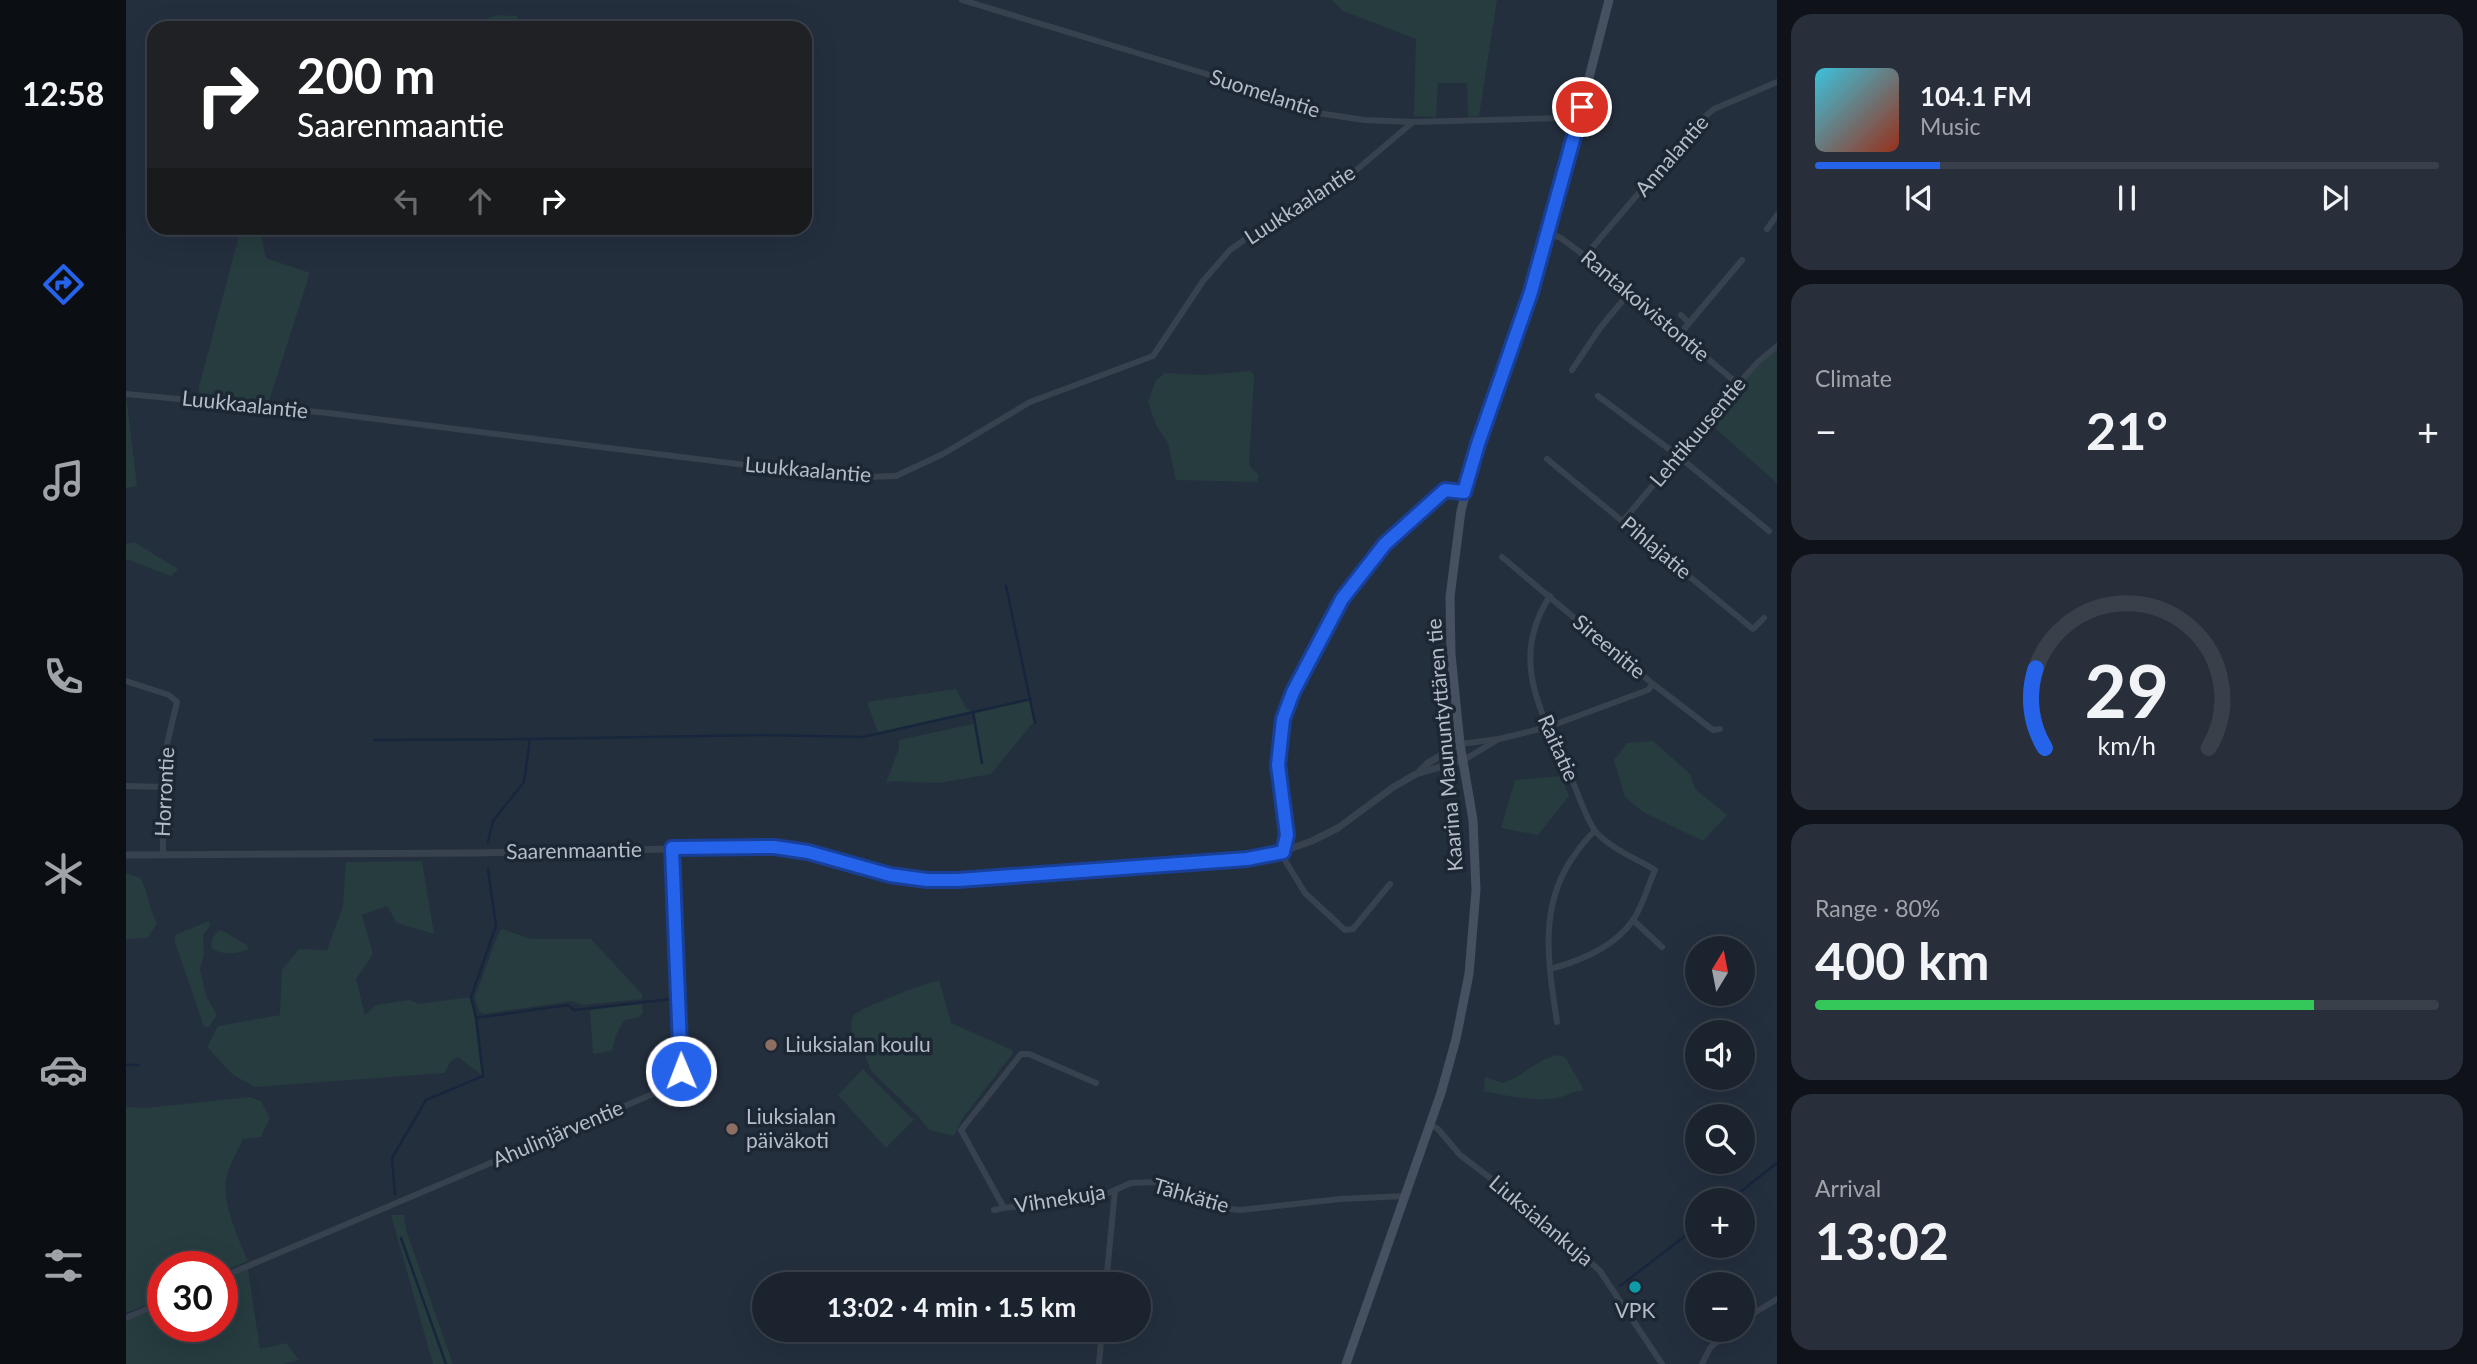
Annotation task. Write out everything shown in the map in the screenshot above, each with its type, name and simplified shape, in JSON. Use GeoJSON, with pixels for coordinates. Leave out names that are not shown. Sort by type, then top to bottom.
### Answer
{"type":"FeatureCollection","features":[{"type":"Feature","properties":{"kind":"main road","name":"Kaarina Maununtyttären tie"},"geometry":{"type":"LineString","coordinates":[[1346,1364],[1431,1125],[1459,1029],[1469,974],[1476,890],[1473,820],[1460,744],[1451,654],[1450,597],[1464,492],[1549,233],[1609,0]]}},
{"type":"Feature","properties":{"kind":"street","name":"Suomelantie"},"geometry":{"type":"LineString","coordinates":[[962,0],[1213,76],[1318,113],[1364,120],[1413,122],[1562,118],[1578,120]]}},
{"type":"Feature","properties":{"kind":"street","name":"Annalantie"},"geometry":{"type":"LineString","coordinates":[[1586,256],[1702,119],[1714,109],[1777,82]]}},
{"type":"Feature","properties":{"kind":"street","name":"Luukkaalantie"},"geometry":{"type":"LineString","coordinates":[[126,394],[328,413],[786,470],[865,477],[896,476],[943,454],[1030,402],[1153,356],[1203,281],[1230,250],[1268,223],[1354,172],[1413,122]]}},
{"type":"Feature","properties":{"kind":"street"},"geometry":{"type":"LineString","coordinates":[[1767,229],[1777,215]]}},
{"type":"Feature","properties":{"kind":"street","name":"Rantakoivistontie"},"geometry":{"type":"LineString","coordinates":[[1549,233],[1586,256],[1738,384]]}},
{"type":"Feature","properties":{"kind":"street"},"geometry":{"type":"LineString","coordinates":[[1679,335],[1742,260]]}},
{"type":"Feature","properties":{"kind":"street"},"geometry":{"type":"LineString","coordinates":[[1572,370],[1600,328],[1629,293]]}},
{"type":"Feature","properties":{"kind":"street"},"geometry":{"type":"LineString","coordinates":[[1681,315],[1689,323]]}},
{"type":"Feature","properties":{"kind":"street","name":"Lehtikuusentie"},"geometry":{"type":"LineString","coordinates":[[1623,521],[1738,384],[1777,346]]}},
{"type":"Feature","properties":{"kind":"street"},"geometry":{"type":"LineString","coordinates":[[1598,396],[1677,455],[1769,531]]}},
{"type":"Feature","properties":{"kind":"street","name":"Pihlajatie"},"geometry":{"type":"LineString","coordinates":[[1546,459],[1753,629],[1764,618]]}},
{"type":"Feature","properties":{"kind":"street"},"geometry":{"type":"LineString","coordinates":[[1390,884],[1353,929],[1345,930],[1305,893],[1283,852],[1287,835],[1278,765],[1283,719],[1293,692],[1342,599],[1385,544],[1445,490],[1464,492]]}},
{"type":"Feature","properties":{"kind":"street","name":"Sireenitie"},"geometry":{"type":"LineString","coordinates":[[1502,556],[1653,684],[1713,730],[1720,729]]}},
{"type":"Feature","properties":{"kind":"street","name":"Raitatie"},"geometry":{"type":"LineString","coordinates":[[1550,596],[1540,610],[1531,639],[1529,667],[1548,727],[1595,831]]}},
{"type":"Feature","properties":{"kind":"street","name":"Horrontie"},"geometry":{"type":"LineString","coordinates":[[126,681],[169,695],[177,702],[162,765],[163,855]]}},
{"type":"Feature","properties":{"kind":"street"},"geometry":{"type":"LineString","coordinates":[[1460,744],[1499,739],[1548,727],[1648,690],[1653,684]]}},
{"type":"Feature","properties":{"kind":"street"},"geometry":{"type":"LineString","coordinates":[[1464,760],[1499,739]]}},
{"type":"Feature","properties":{"kind":"street","name":"Saarenmaantie"},"geometry":{"type":"LineString","coordinates":[[1416,775],[1428,763],[1460,744]]}},
{"type":"Feature","properties":{"kind":"street","name":"Saarenmaantie"},"geometry":{"type":"LineString","coordinates":[[126,855],[474,853],[774,847],[808,852],[890,875],[927,880],[958,880],[1236,860],[1283,852],[1338,828],[1392,788],[1416,775],[1464,760]]}},
{"type":"Feature","properties":{"kind":"street"},"geometry":{"type":"LineString","coordinates":[[126,786],[162,787]]}},
{"type":"Feature","properties":{"kind":"street"},"geometry":{"type":"LineString","coordinates":[[1550,970],[1610,944],[1633,920],[1655,870],[1595,831],[1567,866],[1555,898],[1548,930],[1550,970],[1558,1022]]}},
{"type":"Feature","properties":{"kind":"street","name":"Ahulinjärventie"},"geometry":{"type":"LineString","coordinates":[[238,1270],[564,1133],[667,1088],[677,1081],[682,1062],[672,848]]}},
{"type":"Feature","properties":{"kind":"street"},"geometry":{"type":"LineString","coordinates":[[1633,920],[1662,947]]}},
{"type":"Feature","properties":{"kind":"street","name":"Vihnekuja"},"geometry":{"type":"LineString","coordinates":[[1004,1208],[961,1130],[1021,1055],[1029,1054],[1096,1083]]}},
{"type":"Feature","properties":{"kind":"street","name":"Liuksialankuja"},"geometry":{"type":"LineString","coordinates":[[1431,1125],[1461,1155],[1534,1211],[1600,1271],[1662,1364]]}},
{"type":"Feature","properties":{"kind":"street","name":"Tähkätie"},"geometry":{"type":"LineString","coordinates":[[1115,1190],[1131,1182],[1155,1182],[1170,1185],[1217,1208],[1241,1210],[1340,1199],[1405,1196]]}},
{"type":"Feature","properties":{"kind":"street"},"geometry":{"type":"LineString","coordinates":[[1107,1272],[1115,1190]]}},
{"type":"Feature","properties":{"kind":"street","name":"Vihnekuja"},"geometry":{"type":"LineString","coordinates":[[993,1210],[1103,1195],[1115,1190]]}},
{"type":"Feature","properties":{"kind":"street"},"geometry":{"type":"LineString","coordinates":[[1755,1313],[1777,1299]]}},
{"type":"Feature","properties":{"kind":"street"},"geometry":{"type":"LineString","coordinates":[[126,1318],[147,1309]]}},
{"type":"Feature","properties":{"kind":"street"},"geometry":{"type":"LineString","coordinates":[[1100,1364],[1101,1342]]}},
{"type":"Feature","properties":{"kind":"street"},"geometry":{"type":"LineString","coordinates":[[1702,1364],[1716,1342]]}},
{"type":"Feature","properties":{"kind":"green space"},"geometry":{"type":"Polygon","coordinates":[[[1332,0],[1497,0],[1479,116],[1468,117],[1467,83],[1438,83],[1436,117],[1414,116],[1416,39],[1343,11],[1332,0]]]}},
{"type":"Feature","properties":{"kind":"green space"},"geometry":{"type":"Polygon","coordinates":[[[496,15],[517,16],[519,21],[481,21],[496,15]]]}},
{"type":"Feature","properties":{"kind":"green space"},"geometry":{"type":"Polygon","coordinates":[[[239,235],[261,235],[266,258],[310,273],[267,407],[199,400],[199,387],[239,235]]]}},
{"type":"Feature","properties":{"kind":"green space"},"geometry":{"type":"Polygon","coordinates":[[[1777,346],[1777,483],[1707,421],[1777,346]]]}},
{"type":"Feature","properties":{"kind":"green space"},"geometry":{"type":"Polygon","coordinates":[[[1251,371],[1254,376],[1249,466],[1259,475],[1257,482],[1176,480],[1168,443],[1156,425],[1148,402],[1156,380],[1165,373],[1201,375],[1251,371]]]}},
{"type":"Feature","properties":{"kind":"green space"},"geometry":{"type":"Polygon","coordinates":[[[126,394],[137,486],[126,488],[126,394]]]}},
{"type":"Feature","properties":{"kind":"green space"},"geometry":{"type":"Polygon","coordinates":[[[134,542],[178,569],[171,576],[126,559],[126,544],[134,542]]]}},
{"type":"Feature","properties":{"kind":"green space"},"geometry":{"type":"Polygon","coordinates":[[[956,689],[966,708],[973,712],[878,733],[867,702],[956,689]]]}},
{"type":"Feature","properties":{"kind":"green space"},"geometry":{"type":"Polygon","coordinates":[[[1031,699],[1035,723],[991,774],[939,783],[886,783],[899,748],[899,740],[973,724],[973,712],[1031,699]]]}},
{"type":"Feature","properties":{"kind":"green space"},"geometry":{"type":"Polygon","coordinates":[[[1653,741],[1690,774],[1695,789],[1727,815],[1703,841],[1643,812],[1625,797],[1614,760],[1627,743],[1653,741]]]}},
{"type":"Feature","properties":{"kind":"green space"},"geometry":{"type":"Polygon","coordinates":[[[1561,776],[1569,796],[1538,835],[1501,828],[1515,780],[1561,776]]]}},
{"type":"Feature","properties":{"kind":"green space"},"geometry":{"type":"Polygon","coordinates":[[[422,861],[434,934],[397,923],[387,906],[362,915],[373,954],[356,979],[365,1015],[376,1005],[409,1000],[419,1004],[471,997],[483,1076],[458,1057],[451,1061],[444,1073],[255,1087],[233,1075],[207,1047],[218,1026],[280,1015],[282,970],[299,949],[327,950],[343,906],[346,862],[422,861]]]}},
{"type":"Feature","properties":{"kind":"green space"},"geometry":{"type":"Polygon","coordinates":[[[126,873],[140,878],[157,923],[148,938],[126,939],[126,873]]]}},
{"type":"Feature","properties":{"kind":"green space"},"geometry":{"type":"Polygon","coordinates":[[[209,921],[210,926],[203,935],[204,954],[200,969],[206,996],[217,1015],[209,1027],[204,1027],[175,942],[175,935],[209,921]]]}},
{"type":"Feature","properties":{"kind":"green space"},"geometry":{"type":"Polygon","coordinates":[[[502,929],[531,939],[591,939],[642,994],[642,999],[582,1005],[572,1001],[483,1014],[479,1011],[475,997],[502,929]]]}},
{"type":"Feature","properties":{"kind":"green space"},"geometry":{"type":"Polygon","coordinates":[[[219,930],[247,945],[249,949],[230,953],[211,948],[213,937],[219,930]]]}},
{"type":"Feature","properties":{"kind":"green space"},"geometry":{"type":"Polygon","coordinates":[[[939,980],[951,1023],[1012,1050],[1013,1053],[962,1119],[954,1136],[929,1130],[871,1071],[863,1049],[853,1040],[851,1022],[854,1015],[867,1007],[939,980]]]}},
{"type":"Feature","properties":{"kind":"green space"},"geometry":{"type":"Polygon","coordinates":[[[642,1004],[643,1013],[639,1017],[624,1020],[612,1051],[593,1054],[590,1010],[642,1004]]]}},
{"type":"Feature","properties":{"kind":"green space"},"geometry":{"type":"Polygon","coordinates":[[[1556,1055],[1565,1057],[1583,1088],[1582,1091],[1538,1099],[1484,1091],[1485,1077],[1503,1083],[1556,1055]]]}},
{"type":"Feature","properties":{"kind":"green space"},"geometry":{"type":"Polygon","coordinates":[[[863,1069],[914,1120],[886,1148],[838,1095],[863,1069]]]}},
{"type":"Feature","properties":{"kind":"green space"},"geometry":{"type":"Polygon","coordinates":[[[250,1097],[261,1101],[270,1118],[261,1137],[243,1139],[226,1180],[226,1199],[248,1261],[238,1265],[238,1251],[147,1251],[147,1304],[126,1313],[126,1107],[146,1108],[250,1097]]]}},
{"type":"Feature","properties":{"kind":"green space"},"geometry":{"type":"Polygon","coordinates":[[[391,1215],[404,1215],[406,1230],[453,1364],[433,1364],[391,1215]]]}},
{"type":"Feature","properties":{"kind":"green space"},"geometry":{"type":"Polygon","coordinates":[[[268,1258],[248,1270],[260,1349],[286,1343],[299,1360],[284,1364],[126,1364],[126,1318],[147,1309],[147,1342],[238,1342],[238,1270],[268,1258]]]}},
{"type":"Feature","properties":{"kind":"waterway"},"geometry":{"type":"LineString","coordinates":[[1006,586],[1035,723]]}},
{"type":"Feature","properties":{"kind":"waterway"},"geometry":{"type":"LineString","coordinates":[[488,842],[493,821],[524,782],[530,739],[762,735],[863,737],[1031,699]]}},
{"type":"Feature","properties":{"kind":"waterway"},"geometry":{"type":"LineString","coordinates":[[973,712],[982,763]]}},
{"type":"Feature","properties":{"kind":"waterway"},"geometry":{"type":"LineString","coordinates":[[374,740],[530,739]]}},
{"type":"Feature","properties":{"kind":"waterway"},"geometry":{"type":"LineString","coordinates":[[476,1018],[471,997],[496,926],[488,869]]}},
{"type":"Feature","properties":{"kind":"waterway"},"geometry":{"type":"LineString","coordinates":[[395,1195],[392,1158],[426,1100],[483,1076],[476,1018],[568,1005],[574,1010],[671,999]]}},
{"type":"Feature","properties":{"kind":"waterway"},"geometry":{"type":"LineString","coordinates":[[126,1065],[139,1065]]}},
{"type":"Feature","properties":{"kind":"waterway"},"geometry":{"type":"LineString","coordinates":[[1745,1188],[1777,1163]]}},
{"type":"Feature","properties":{"kind":"waterway"},"geometry":{"type":"LineString","coordinates":[[1620,1286],[1685,1236]]}},
{"type":"Feature","properties":{"kind":"waterway"},"geometry":{"type":"LineString","coordinates":[[401,1238],[446,1364]]}},
{"type":"Feature","properties":{"kind":"place","name":"Liuksialan koulu"},"geometry":{"type":"Point","coordinates":[771,1045]}},
{"type":"Feature","properties":{"kind":"place","name":"Liuksialan päiväkoti"},"geometry":{"type":"Point","coordinates":[732,1129]}},
{"type":"Feature","properties":{"kind":"place","name":"VPK"},"geometry":{"type":"Point","coordinates":[1635,1287]}},
{"type":"Feature","properties":{"kind":"route"},"geometry":{"type":"LineString","coordinates":[[681,1071],[672,848],[746,846],[794,849],[890,875],[927,880],[1247,859],[1283,852],[1287,835],[1278,765],[1283,719],[1293,692],[1342,599],[1385,544],[1445,490],[1464,492],[1531,292],[1582,107]]}}]}
